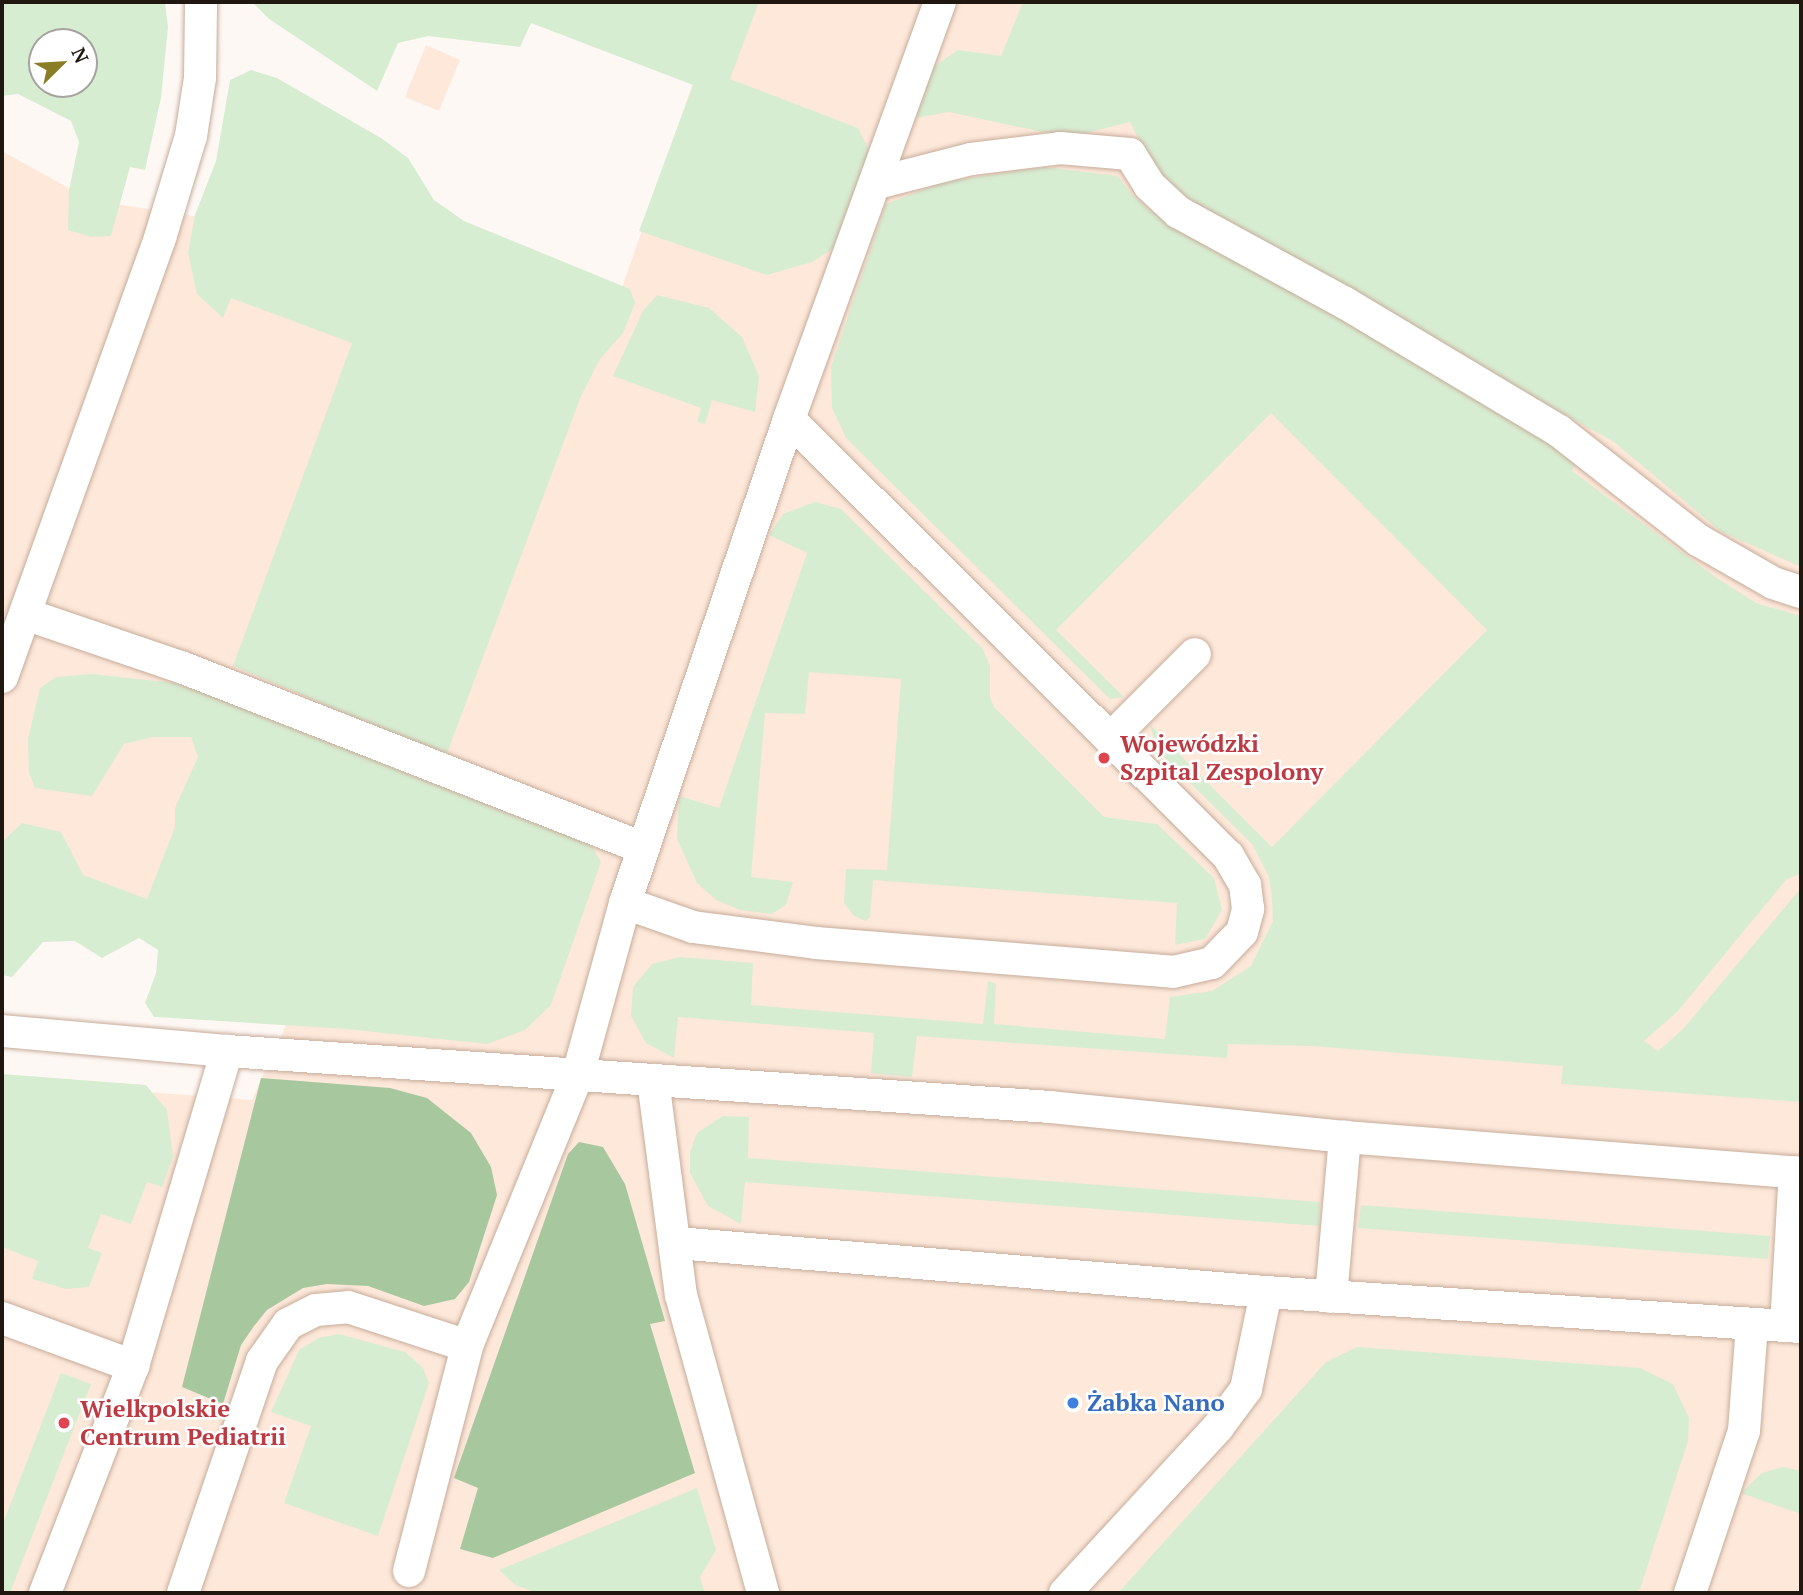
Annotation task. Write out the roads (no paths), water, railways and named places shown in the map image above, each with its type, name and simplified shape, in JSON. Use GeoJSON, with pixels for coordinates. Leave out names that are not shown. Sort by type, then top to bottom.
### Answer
{"type":"FeatureCollection","features":[{"type":"Feature","properties":{"kind":"lane"},"geometry":{"type":"LineString","coordinates":[[2,677],[160,239],[191,136],[200,78],[201,2]]}},
{"type":"Feature","properties":{"kind":"lane"},"geometry":{"type":"LineString","coordinates":[[408,1571],[467,1346],[578,1074],[625,903],[789,419],[877,183],[940,2]]}},
{"type":"Feature","properties":{"kind":"lane"},"geometry":{"type":"LineString","coordinates":[[877,183],[971,159],[1060,148],[1130,154],[1149,185],[1178,212],[1345,303],[1550,425],[1698,540],[1773,583],[1801,592]]}},
{"type":"Feature","properties":{"kind":"lane"},"geometry":{"type":"LineString","coordinates":[[625,903],[693,927],[816,943],[1173,972],[1201,968],[1223,956],[1242,932],[1248,909],[1241,875],[1110,739],[789,419]]}},
{"type":"Feature","properties":{"kind":"lane"},"geometry":{"type":"LineString","coordinates":[[25,614],[181,667],[644,848]]}},
{"type":"Feature","properties":{"kind":"lane"},"geometry":{"type":"LineString","coordinates":[[1110,739],[1195,654]]}},
{"type":"Feature","properties":{"kind":"lane"},"geometry":{"type":"LineString","coordinates":[[2,1031],[227,1051],[1050,1107],[1345,1136],[1798,1172],[1794,1327],[1331,1297],[677,1243]]}},
{"type":"Feature","properties":{"kind":"lane"},"geometry":{"type":"LineString","coordinates":[[45,1593],[133,1366],[227,1051]]}},
{"type":"Feature","properties":{"kind":"lane"},"geometry":{"type":"LineString","coordinates":[[653,1080],[677,1243],[681,1295],[762,1593]]}},
{"type":"Feature","properties":{"kind":"lane"},"geometry":{"type":"LineString","coordinates":[[1331,1297],[1345,1136]]}},
{"type":"Feature","properties":{"kind":"lane"},"geometry":{"type":"LineString","coordinates":[[1065,1593],[1218,1427],[1246,1389],[1266,1292]]}},
{"type":"Feature","properties":{"kind":"lane"},"geometry":{"type":"LineString","coordinates":[[183,1593],[262,1361],[288,1324],[316,1310],[348,1307],[467,1346]]}},
{"type":"Feature","properties":{"kind":"lane"},"geometry":{"type":"LineString","coordinates":[[2,1318],[133,1366]]}},
{"type":"Feature","properties":{"kind":"lane"},"geometry":{"type":"LineString","coordinates":[[1690,1593],[1744,1431],[1752,1325]]}},
{"type":"Feature","properties":{"kind":"place","name":"Wojewódzki Szpital Zespolony"},"geometry":{"type":"Point","coordinates":[1104,758]}},
{"type":"Feature","properties":{"kind":"place","name":"Żabka Nano"},"geometry":{"type":"Point","coordinates":[1073,1403]}},
{"type":"Feature","properties":{"kind":"place","name":"Wielkpolskie Centrum Pediatrii"},"geometry":{"type":"Point","coordinates":[64,1423]}}]}
